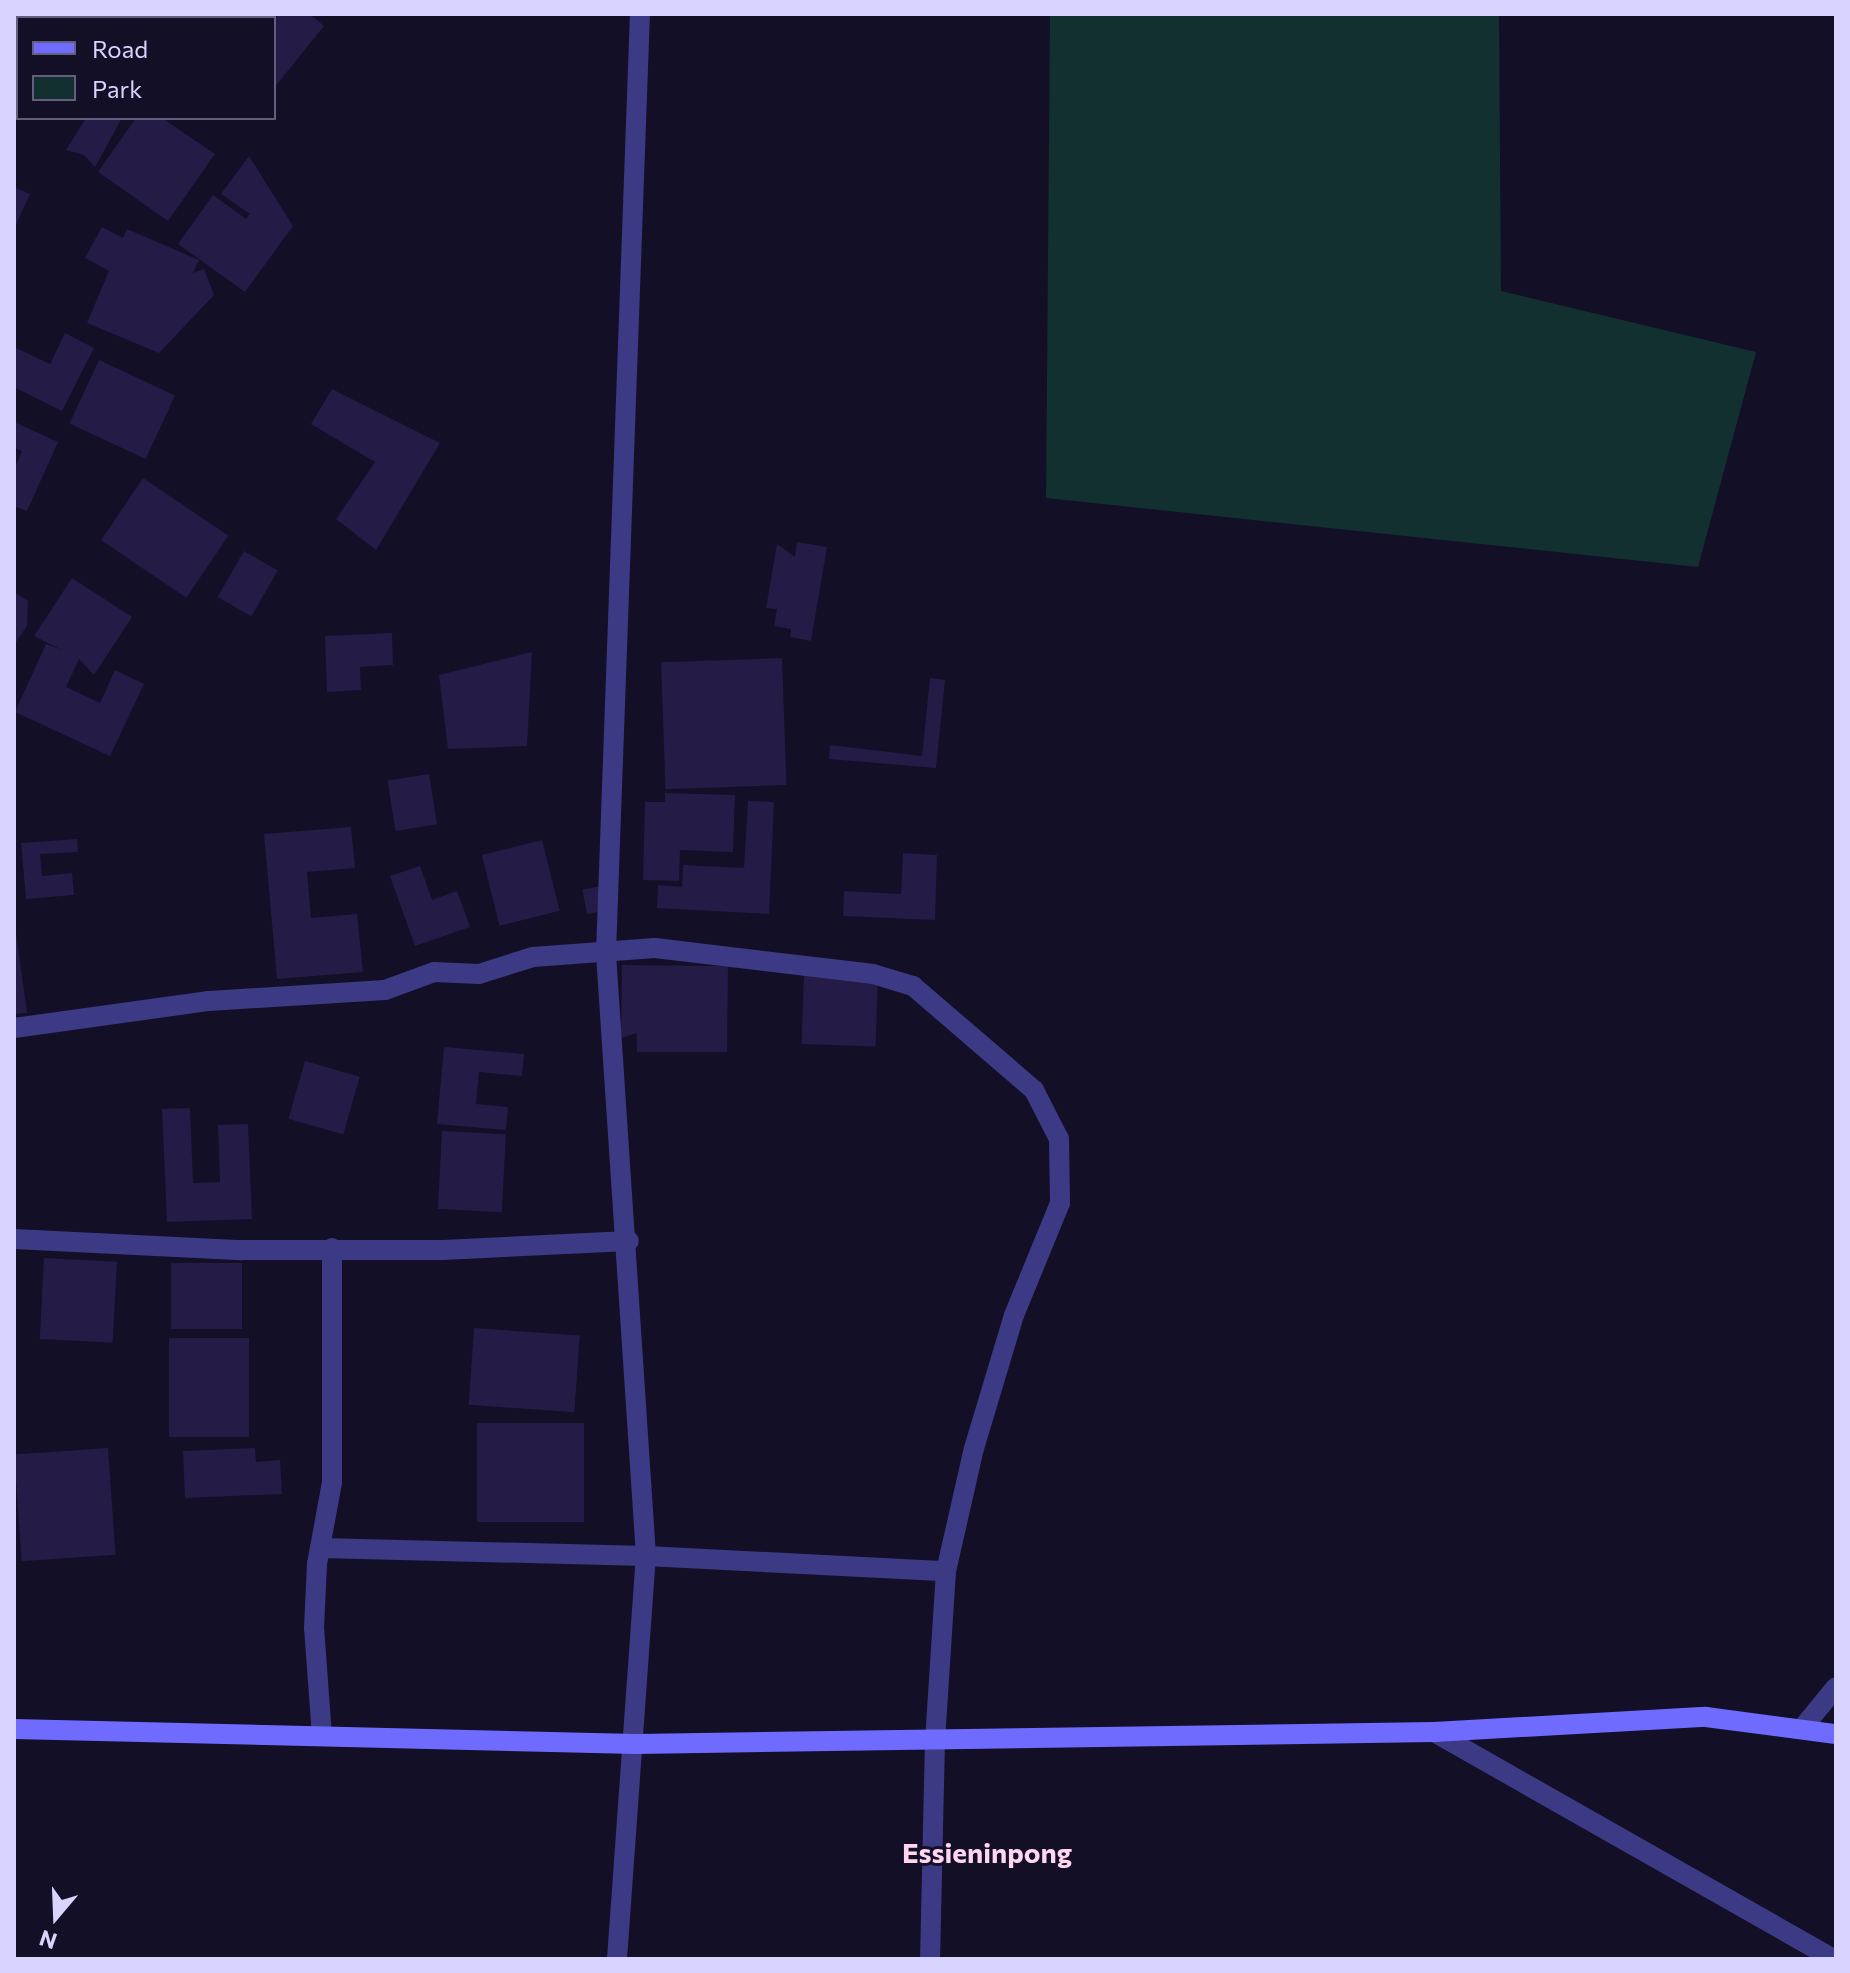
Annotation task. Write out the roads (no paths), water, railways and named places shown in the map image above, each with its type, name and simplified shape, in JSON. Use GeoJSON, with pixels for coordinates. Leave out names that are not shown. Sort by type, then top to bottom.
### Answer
{"type":"FeatureCollection","features":[{"type":"Feature","properties":{"kind":"street"},"geometry":{"type":"LineString","coordinates":[[617,1959],[636,1744],[646,1556],[629,1241],[606,953],[640,14]]}},
{"type":"Feature","properties":{"kind":"street"},"geometry":{"type":"LineString","coordinates":[[14,1028],[209,1001],[385,990],[434,972],[479,974],[533,957],[655,948],[873,974],[913,986],[1034,1090],[1059,1139],[1060,1203],[1014,1315],[974,1448],[946,1571],[935,1740],[930,1959]]}},
{"type":"Feature","properties":{"kind":"street"},"geometry":{"type":"LineString","coordinates":[[14,1239],[163,1249],[443,1250],[629,1241]]}},
{"type":"Feature","properties":{"kind":"street"},"geometry":{"type":"LineString","coordinates":[[322,1736],[314,1628],[320,1548],[332,1482],[332,1248]]}},
{"type":"Feature","properties":{"kind":"street"},"geometry":{"type":"LineString","coordinates":[[320,1548],[646,1556],[946,1571]]}},
{"type":"Feature","properties":{"kind":"street"},"geometry":{"type":"LineString","coordinates":[[1804,1726],[1836,1687]]}},
{"type":"Feature","properties":{"kind":"street"},"geometry":{"type":"LineString","coordinates":[[14,1729],[636,1744],[1434,1732],[1706,1717],[1804,1726],[1836,1734]]}},
{"type":"Feature","properties":{"kind":"street"},"geometry":{"type":"LineString","coordinates":[[1434,1732],[1834,1959]]}},
{"type":"Feature","properties":{"kind":"district","name":"Essieninpong"},"geometry":{"type":"Point","coordinates":[987,1852]}}]}
